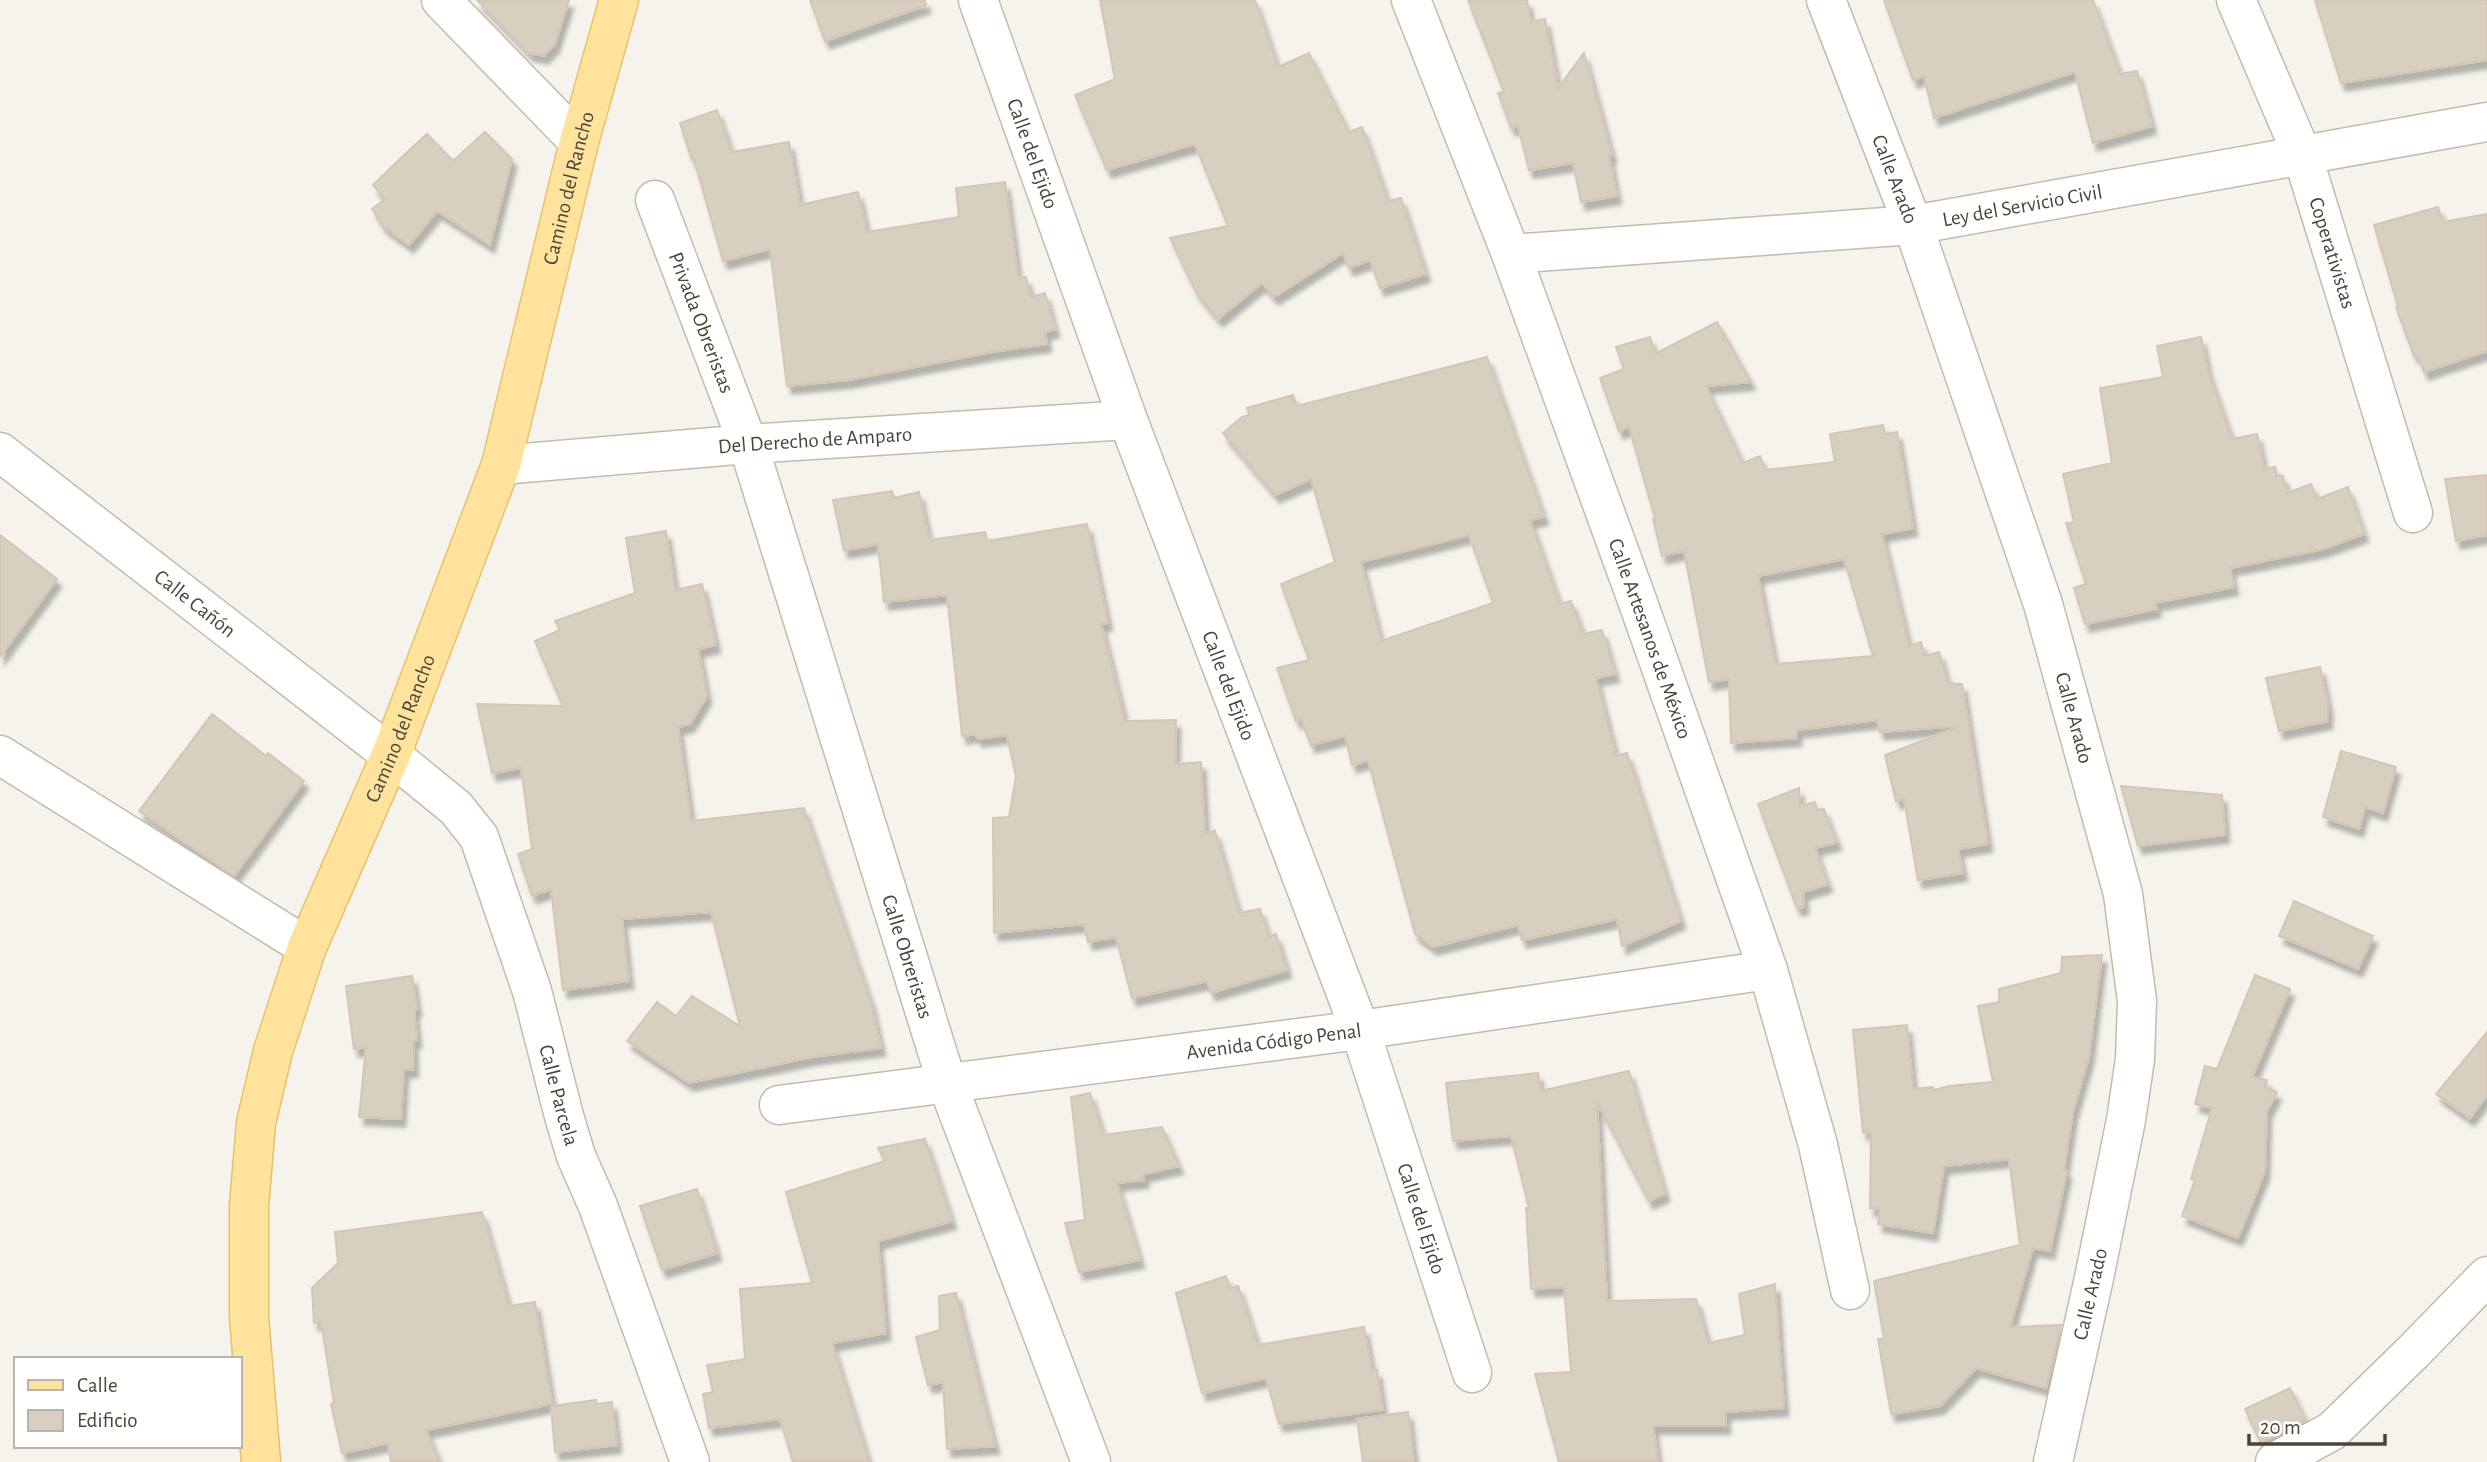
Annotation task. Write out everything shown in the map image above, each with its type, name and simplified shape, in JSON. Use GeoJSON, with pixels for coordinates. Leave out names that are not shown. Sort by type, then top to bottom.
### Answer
{"type":"FeatureCollection","features":[{"type":"Feature","properties":{"kind":"main road","name":"Camino del Rancho"},"geometry":{"type":"LineString","coordinates":[[261,1462],[249,1317],[249,1206],[256,1123],[273,1051],[307,947],[391,755],[501,465],[579,142],[619,0]]}},
{"type":"Feature","properties":{"kind":"street"},"geometry":{"type":"LineString","coordinates":[[440,0],[579,142]]}},
{"type":"Feature","properties":{"kind":"street","name":"Calle del Ejido"},"geometry":{"type":"LineString","coordinates":[[978,0],[1128,420],[1360,1030],[1472,1373]]}},
{"type":"Feature","properties":{"kind":"street","name":"Calle Artesanos de México"},"geometry":{"type":"LineString","coordinates":[[1411,0],[1510,254],[1637,600],[1768,970],[1818,1144],[1850,1290]]}},
{"type":"Feature","properties":{"kind":"street","name":"Calle Arado"},"geometry":{"type":"LineString","coordinates":[[1826,0],[1913,225],[2043,604],[2123,894],[2137,1000],[2134,1059],[2126,1120],[2053,1462]]}},
{"type":"Feature","properties":{"kind":"street","name":"Coperativistas"},"geometry":{"type":"LineString","coordinates":[[2236,0],[2303,157],[2413,513]]}},
{"type":"Feature","properties":{"kind":"street","name":"Ley del Servicio Civil"},"geometry":{"type":"LineString","coordinates":[[1510,254],[1913,225],[2487,122]]}},
{"type":"Feature","properties":{"kind":"street","name":"Privada Obreristas"},"geometry":{"type":"LineString","coordinates":[[655,200],[748,444]]}},
{"type":"Feature","properties":{"kind":"street","name":"Del Derecho de Amparo"},"geometry":{"type":"LineString","coordinates":[[501,465],[748,444],[1128,420]]}},
{"type":"Feature","properties":{"kind":"street","name":"Calle Obreristas"},"geometry":{"type":"LineString","coordinates":[[748,444],[947,1083],[1091,1462]]}},
{"type":"Feature","properties":{"kind":"street","name":"Calle Cañón"},"geometry":{"type":"LineString","coordinates":[[0,452],[391,755]]}},
{"type":"Feature","properties":{"kind":"street"},"geometry":{"type":"LineString","coordinates":[[0,755],[307,947]]}},
{"type":"Feature","properties":{"kind":"street","name":"Calle Parcela"},"geometry":{"type":"LineString","coordinates":[[391,755],[456,808],[479,837],[532,991],[576,1156],[598,1206],[690,1462]]}},
{"type":"Feature","properties":{"kind":"street","name":"Avenida Código Penal"},"geometry":{"type":"LineString","coordinates":[[779,1105],[1360,1030],[1768,970]]}},
{"type":"Feature","properties":{"kind":"street"},"geometry":{"type":"LineString","coordinates":[[2275,1462],[2332,1431],[2487,1276]]}},
{"type":"Feature","properties":{"kind":"building"},"geometry":{"type":"Polygon","coordinates":[[[477,0],[569,0],[555,44],[544,56],[529,53],[477,0]]]}},
{"type":"Feature","properties":{"kind":"building"},"geometry":{"type":"Polygon","coordinates":[[[810,0],[925,0],[926,5],[825,41],[810,0]]]}},
{"type":"Feature","properties":{"kind":"building"},"geometry":{"type":"Polygon","coordinates":[[[1100,0],[1255,0],[1278,67],[1309,53],[1349,132],[1362,127],[1388,201],[1401,198],[1426,274],[1380,288],[1370,260],[1349,268],[1343,253],[1274,297],[1262,283],[1218,319],[1196,292],[1170,238],[1228,226],[1195,144],[1107,170],[1075,95],[1115,79],[1100,0]]]}},
{"type":"Feature","properties":{"kind":"building"},"geometry":{"type":"Polygon","coordinates":[[[1468,0],[1527,0],[1531,22],[1545,19],[1558,88],[1584,53],[1612,155],[1609,156],[1617,196],[1581,202],[1573,163],[1529,170],[1518,126],[1511,128],[1498,93],[1504,92],[1468,0]]]}},
{"type":"Feature","properties":{"kind":"building"},"geometry":{"type":"Polygon","coordinates":[[[1884,0],[2093,0],[2120,74],[2137,71],[2152,126],[2093,143],[2075,72],[1934,118],[1924,76],[1913,80],[1884,0]]]}},
{"type":"Feature","properties":{"kind":"building"},"geometry":{"type":"Polygon","coordinates":[[[2315,0],[2487,0],[2487,60],[2341,83],[2315,0]]]}},
{"type":"Feature","properties":{"kind":"building"},"geometry":{"type":"Polygon","coordinates":[[[717,110],[732,152],[789,142],[800,205],[858,192],[867,232],[959,217],[956,188],[1005,182],[1018,278],[1026,277],[1031,297],[1045,293],[1055,329],[1045,332],[1047,344],[848,380],[787,386],[770,249],[723,261],[694,159],[692,160],[680,123],[717,110]]]}},
{"type":"Feature","properties":{"kind":"building"},"geometry":{"type":"Polygon","coordinates":[[[485,132],[512,159],[490,245],[437,211],[409,245],[383,226],[372,209],[385,199],[373,185],[404,155],[427,134],[453,161],[485,132]]]}},
{"type":"Feature","properties":{"kind":"building"},"geometry":{"type":"Polygon","coordinates":[[[2438,207],[2443,222],[2487,214],[2487,351],[2424,372],[2418,355],[2414,356],[2396,307],[2398,306],[2374,225],[2438,207]]]}},
{"type":"Feature","properties":{"kind":"building"},"geometry":{"type":"Polygon","coordinates":[[[1717,322],[1751,382],[1706,386],[1743,463],[1760,456],[1765,470],[1835,462],[1830,434],[1883,425],[1885,434],[1897,432],[1913,528],[1882,534],[1909,646],[1921,642],[1925,656],[1939,652],[1948,683],[1962,684],[1988,844],[1958,849],[1963,873],[1918,880],[1904,799],[1896,801],[1885,755],[1960,726],[1880,732],[1877,720],[1797,730],[1797,738],[1731,743],[1729,679],[1709,682],[1684,551],[1662,556],[1653,519],[1655,518],[1629,427],[1619,431],[1600,378],[1624,369],[1616,347],[1650,337],[1655,354],[1717,322]],[[1844,559],[1758,576],[1775,664],[1873,656],[1844,559]]]}},
{"type":"Feature","properties":{"kind":"building"},"geometry":{"type":"Polygon","coordinates":[[[2201,337],[2208,371],[2232,439],[2257,434],[2264,469],[2275,467],[2277,476],[2283,476],[2287,493],[2311,484],[2317,499],[2348,487],[2364,534],[2323,549],[2230,568],[2234,587],[2155,603],[2157,609],[2085,624],[2074,588],[2086,584],[2066,523],[2074,522],[2063,474],[2112,463],[2100,388],[2163,377],[2157,346],[2201,337]]]}},
{"type":"Feature","properties":{"kind":"building"},"geometry":{"type":"Polygon","coordinates":[[[1487,357],[1544,517],[1530,520],[1560,604],[1571,601],[1583,634],[1602,630],[1615,674],[1596,678],[1616,756],[1627,753],[1681,921],[1622,946],[1617,919],[1522,940],[1518,925],[1433,947],[1415,934],[1368,760],[1352,765],[1345,736],[1311,745],[1301,719],[1296,721],[1277,668],[1309,660],[1281,584],[1335,562],[1311,479],[1275,495],[1223,433],[1242,417],[1249,415],[1247,408],[1293,395],[1297,406],[1487,357]],[[1469,535],[1361,562],[1381,641],[1493,603],[1469,535]]]}},
{"type":"Feature","properties":{"kind":"building"},"geometry":{"type":"Polygon","coordinates":[[[2487,475],[2487,535],[2456,541],[2445,479],[2487,475]]]}},
{"type":"Feature","properties":{"kind":"building"},"geometry":{"type":"Polygon","coordinates":[[[892,491],[894,498],[919,492],[929,540],[985,532],[987,541],[1087,524],[1108,623],[1101,624],[1125,721],[1176,720],[1175,764],[1201,762],[1205,833],[1215,831],[1239,913],[1260,909],[1269,937],[1276,934],[1287,970],[1211,993],[1207,981],[1132,998],[1116,937],[1088,942],[1084,924],[994,933],[993,818],[1009,817],[1016,776],[1007,735],[978,739],[975,734],[962,736],[947,595],[884,602],[878,544],[844,550],[833,500],[892,491]]]}},
{"type":"Feature","properties":{"kind":"building"},"geometry":{"type":"Polygon","coordinates":[[[666,531],[675,590],[702,584],[716,645],[698,649],[707,696],[690,724],[678,727],[691,821],[804,808],[871,1003],[881,1048],[812,1057],[689,1083],[627,1041],[657,1002],[676,1016],[692,996],[740,1026],[711,912],[622,919],[629,981],[563,990],[551,889],[532,896],[518,854],[532,849],[521,768],[492,773],[477,704],[563,706],[535,641],[560,630],[555,621],[635,593],[626,538],[666,531]]]}},
{"type":"Feature","properties":{"kind":"building"},"geometry":{"type":"Polygon","coordinates":[[[0,535],[57,579],[0,657],[0,535]]]}},
{"type":"Feature","properties":{"kind":"building"},"geometry":{"type":"Polygon","coordinates":[[[2320,667],[2328,705],[2328,721],[2279,731],[2266,678],[2320,667]]]}},
{"type":"Feature","properties":{"kind":"building"},"geometry":{"type":"Polygon","coordinates":[[[212,714],[266,756],[268,753],[304,781],[234,876],[139,811],[212,714]]]}},
{"type":"Feature","properties":{"kind":"building"},"geometry":{"type":"Polygon","coordinates":[[[2341,751],[2396,767],[2383,813],[2365,807],[2359,829],[2323,817],[2341,751]]]}},
{"type":"Feature","properties":{"kind":"building"},"geometry":{"type":"Polygon","coordinates":[[[2121,786],[2222,795],[2225,835],[2138,846],[2121,786]]]}},
{"type":"Feature","properties":{"kind":"building"},"geometry":{"type":"Polygon","coordinates":[[[1799,788],[1800,806],[1815,802],[1817,810],[1824,809],[1837,842],[1815,848],[1828,884],[1803,892],[1804,907],[1797,908],[1758,804],[1799,788]]]}},
{"type":"Feature","properties":{"kind":"building"},"geometry":{"type":"Polygon","coordinates":[[[2294,901],[2373,936],[2358,969],[2279,936],[2294,901]]]}},
{"type":"Feature","properties":{"kind":"building"},"geometry":{"type":"Polygon","coordinates":[[[2102,955],[2089,1057],[2073,1112],[2064,1170],[2067,1171],[2050,1251],[2033,1248],[2010,1327],[2061,1325],[2046,1388],[1976,1368],[1940,1406],[1891,1414],[1878,1339],[1884,1339],[1874,1281],[2020,1245],[2009,1159],[1944,1166],[1933,1233],[1878,1224],[1880,1209],[1870,1208],[1871,1132],[1863,1133],[1853,1030],[1907,1025],[1913,1089],[1933,1087],[1934,1090],[1993,1082],[1978,1006],[1999,1002],[1999,989],[2061,973],[2062,957],[2102,955]]]}},
{"type":"Feature","properties":{"kind":"building"},"geometry":{"type":"Polygon","coordinates":[[[2255,975],[2290,989],[2252,1077],[2267,1080],[2265,1087],[2277,1092],[2267,1111],[2265,1171],[2238,1238],[2182,1216],[2195,1180],[2191,1179],[2212,1108],[2195,1104],[2205,1066],[2217,1069],[2255,975]]]}},
{"type":"Feature","properties":{"kind":"building"},"geometry":{"type":"Polygon","coordinates":[[[412,976],[417,1009],[414,1010],[417,1040],[413,1041],[414,1069],[404,1070],[401,1119],[359,1117],[366,1047],[354,1049],[346,986],[412,976]]]}},
{"type":"Feature","properties":{"kind":"building"},"geometry":{"type":"Polygon","coordinates":[[[2487,1032],[2487,1095],[2470,1118],[2436,1094],[2487,1032]]]}},
{"type":"Feature","properties":{"kind":"building"},"geometry":{"type":"Polygon","coordinates":[[[1629,1071],[1665,1194],[1649,1201],[1597,1102],[1607,1301],[1696,1299],[1708,1343],[1745,1335],[1739,1294],[1775,1284],[1784,1408],[1725,1412],[1726,1426],[1653,1426],[1658,1462],[1559,1462],[1535,1374],[1571,1372],[1564,1287],[1531,1289],[1526,1208],[1529,1208],[1511,1136],[1453,1141],[1446,1083],[1538,1073],[1541,1091],[1629,1071]]]}},
{"type":"Feature","properties":{"kind":"building"},"geometry":{"type":"Polygon","coordinates":[[[1090,1093],[1103,1135],[1162,1127],[1179,1166],[1144,1174],[1144,1180],[1117,1183],[1140,1260],[1079,1272],[1065,1223],[1085,1220],[1071,1097],[1090,1093]]]}},
{"type":"Feature","properties":{"kind":"building"},"geometry":{"type":"Polygon","coordinates":[[[925,1139],[952,1221],[878,1241],[886,1333],[832,1343],[869,1462],[793,1462],[780,1419],[709,1428],[703,1394],[713,1392],[707,1365],[745,1359],[740,1289],[812,1283],[786,1192],[885,1161],[878,1148],[925,1139]]]}},
{"type":"Feature","properties":{"kind":"building"},"geometry":{"type":"Polygon","coordinates":[[[697,1189],[717,1253],[662,1270],[640,1206],[697,1189]]]}},
{"type":"Feature","properties":{"kind":"building"},"geometry":{"type":"Polygon","coordinates":[[[482,1212],[509,1306],[535,1302],[552,1404],[426,1430],[440,1462],[391,1462],[388,1443],[342,1453],[331,1404],[334,1403],[321,1321],[314,1323],[312,1288],[338,1263],[335,1232],[482,1212]]]}},
{"type":"Feature","properties":{"kind":"building"},"geometry":{"type":"Polygon","coordinates":[[[1226,1276],[1230,1288],[1238,1286],[1258,1345],[1364,1327],[1372,1371],[1377,1370],[1383,1410],[1279,1424],[1266,1378],[1202,1393],[1176,1293],[1226,1276]]]}},
{"type":"Feature","properties":{"kind":"building"},"geometry":{"type":"Polygon","coordinates":[[[956,1293],[995,1446],[947,1449],[943,1382],[928,1385],[916,1337],[940,1330],[939,1296],[956,1293]]]}},
{"type":"Feature","properties":{"kind":"building"},"geometry":{"type":"Polygon","coordinates":[[[2290,1388],[2306,1420],[2261,1443],[2245,1409],[2290,1388]]]}},
{"type":"Feature","properties":{"kind":"building"},"geometry":{"type":"Polygon","coordinates":[[[596,1400],[596,1404],[612,1402],[617,1445],[555,1452],[551,1406],[596,1400]]]}},
{"type":"Feature","properties":{"kind":"building"},"geometry":{"type":"Polygon","coordinates":[[[1408,1412],[1414,1462],[1363,1462],[1357,1419],[1408,1412]]]}}]}
